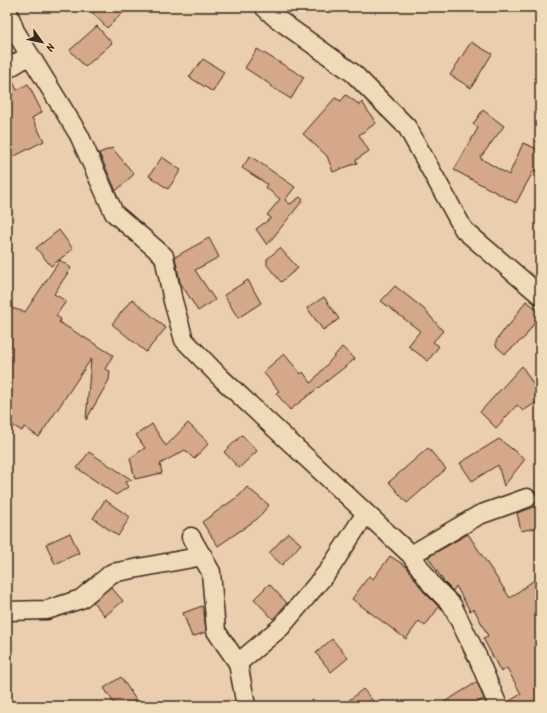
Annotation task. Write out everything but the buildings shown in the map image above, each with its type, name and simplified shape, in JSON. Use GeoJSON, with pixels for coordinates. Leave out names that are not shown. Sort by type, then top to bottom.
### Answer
{"type":"FeatureCollection","features":[{"type":"Feature","properties":{"kind":"street"},"geometry":{"type":"LineString","coordinates":[[264,7],[276,18],[353,74],[407,127],[464,230],[540,295]]}},
{"type":"Feature","properties":{"kind":"street"},"geometry":{"type":"LineString","coordinates":[[7,9],[15,31],[79,135],[114,213],[164,256],[184,340],[221,378],[411,555],[432,585],[452,605],[478,658],[498,706]]}},
{"type":"Feature","properties":{"kind":"street"},"geometry":{"type":"LineString","coordinates":[[7,69],[30,55]]}},
{"type":"Feature","properties":{"kind":"street"},"geometry":{"type":"LineString","coordinates":[[411,555],[479,515],[528,498]]}},
{"type":"Feature","properties":{"kind":"street"},"geometry":{"type":"LineString","coordinates":[[238,663],[281,626],[325,576],[366,513]]}},
{"type":"Feature","properties":{"kind":"street"},"geometry":{"type":"LineString","coordinates":[[191,536],[212,572],[216,631],[238,663],[246,706]]}},
{"type":"Feature","properties":{"kind":"street"},"geometry":{"type":"LineString","coordinates":[[7,611],[47,610],[81,598],[112,573],[203,556]]}}]}
